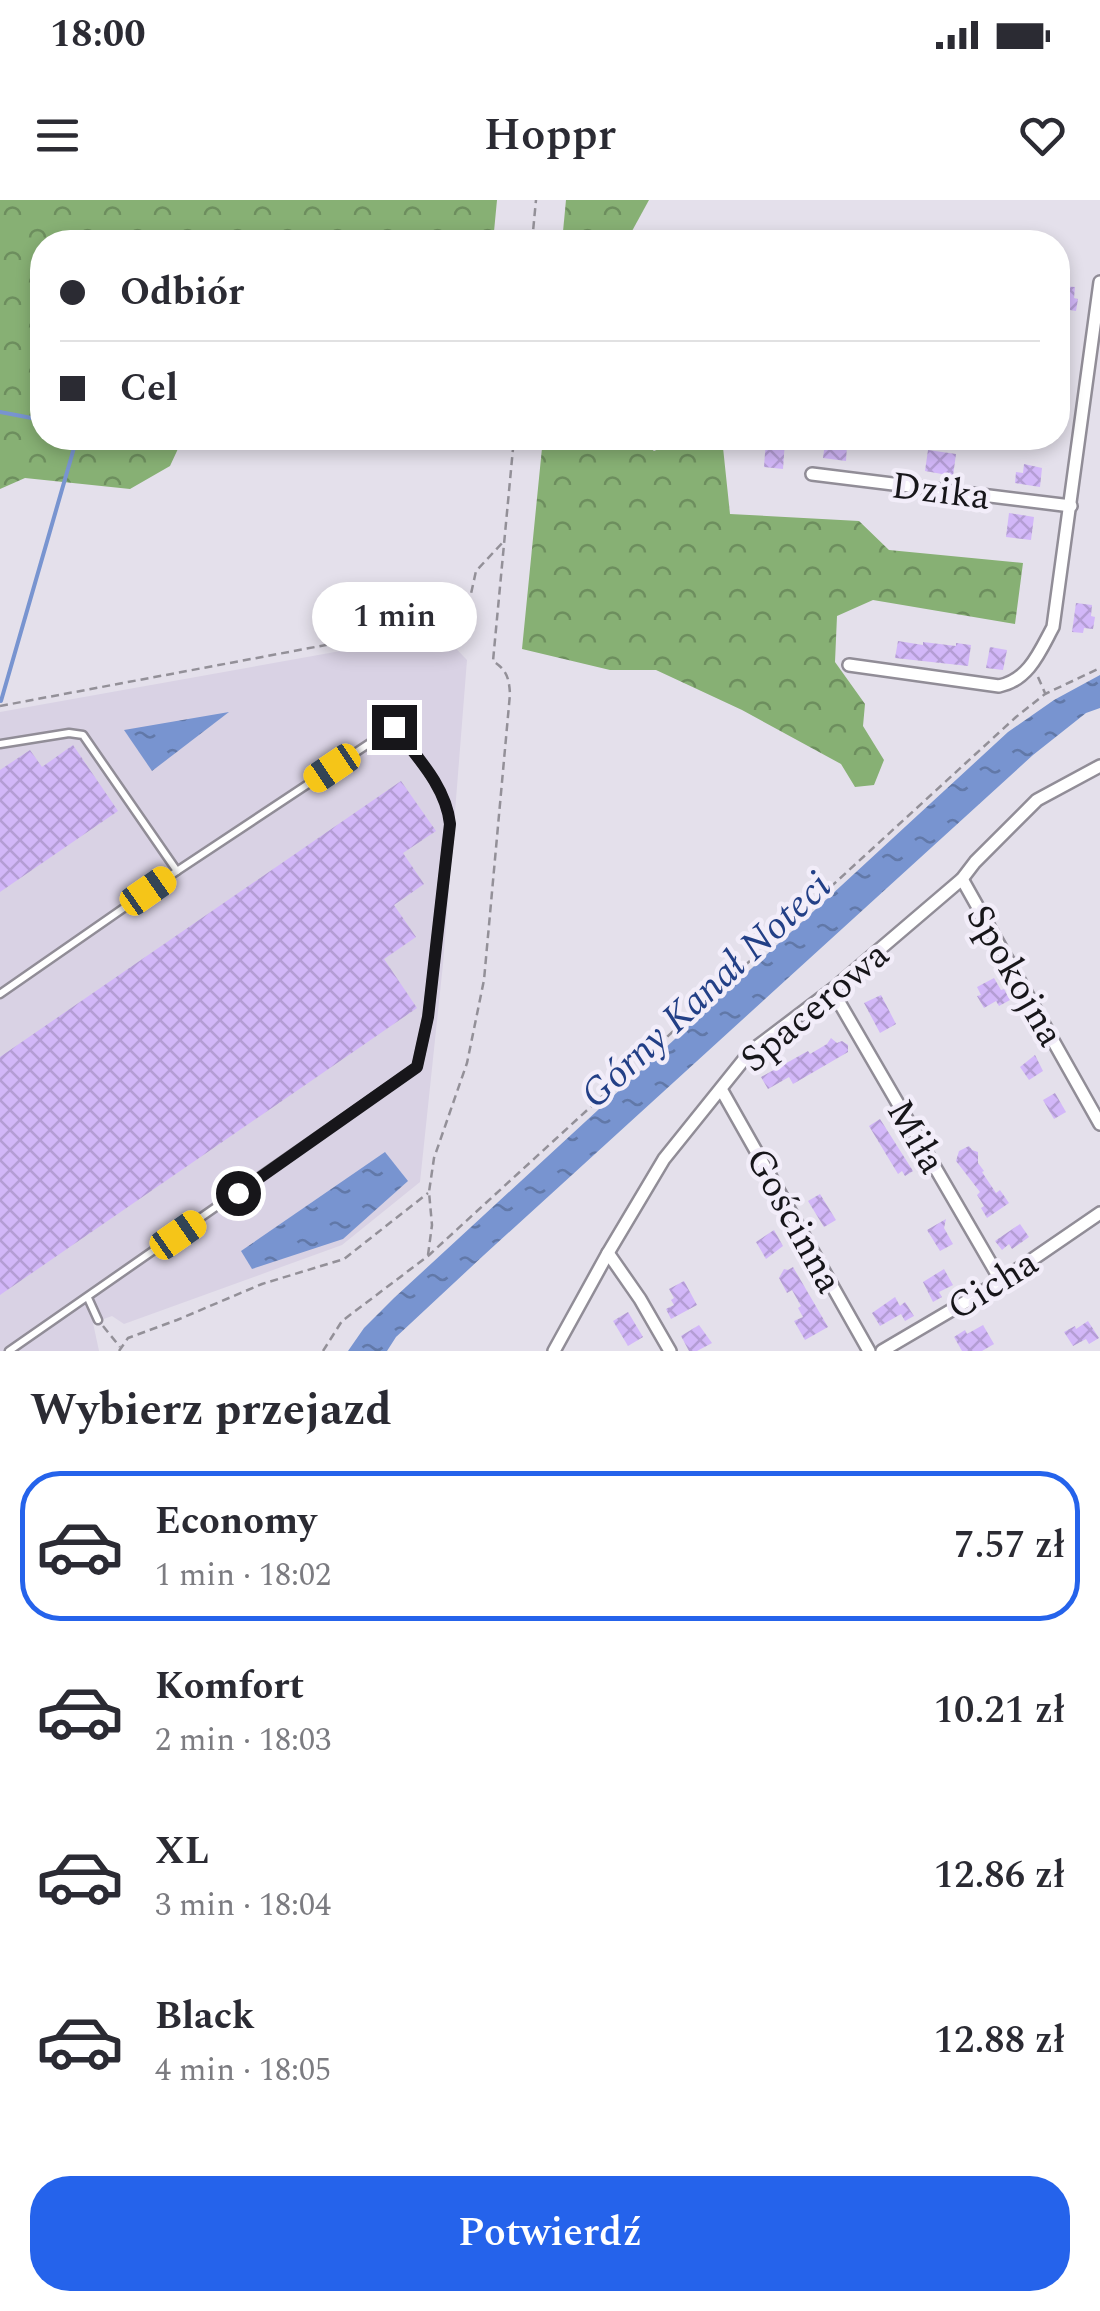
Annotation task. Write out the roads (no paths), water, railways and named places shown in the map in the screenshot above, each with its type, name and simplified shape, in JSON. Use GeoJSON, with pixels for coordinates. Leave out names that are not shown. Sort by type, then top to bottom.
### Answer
{"type":"FeatureCollection","features":[{"type":"Feature","properties":{"kind":"street"},"geometry":{"type":"LineString","coordinates":[[849,665],[999,686],[1033,666],[1053,627],[1100,282]]}},
{"type":"Feature","properties":{"kind":"street","name":"Dzika"},"geometry":{"type":"LineString","coordinates":[[812,474],[1071,506]]}},
{"type":"Feature","properties":{"kind":"street","name":"Spacerowa"},"geometry":{"type":"LineString","coordinates":[[554,1351],[664,1159],[750,1052],[832,990],[962,879],[1037,800],[1100,766]]}},
{"type":"Feature","properties":{"kind":"street","name":"Spokojna"},"geometry":{"type":"LineString","coordinates":[[962,879],[1100,1124]]}},
{"type":"Feature","properties":{"kind":"street","name":"Miła"},"geometry":{"type":"LineString","coordinates":[[832,990],[1001,1281]]}},
{"type":"Feature","properties":{"kind":"street","name":"Gościnna"},"geometry":{"type":"LineString","coordinates":[[721,1089],[869,1351]]}},
{"type":"Feature","properties":{"kind":"street","name":"Cicha"},"geometry":{"type":"LineString","coordinates":[[882,1351],[1001,1281],[1100,1213]]}},
{"type":"Feature","properties":{"kind":"street"},"geometry":{"type":"LineString","coordinates":[[608,1253],[670,1351]]}},
{"type":"Feature","properties":{"kind":"lane"},"geometry":{"type":"LineString","coordinates":[[0,994],[394,727],[440,788],[448,806],[450,824],[428,1017],[417,1067],[10,1351]]}},
{"type":"Feature","properties":{"kind":"lane"},"geometry":{"type":"LineString","coordinates":[[0,744],[70,733],[83,735],[177,871]]}},
{"type":"Feature","properties":{"kind":"lane"},"geometry":{"type":"LineString","coordinates":[[88,1298],[98,1320]]}},
{"type":"Feature","properties":{"kind":"water"},"geometry":{"type":"Polygon","coordinates":[[[1100,675],[1100,708],[1086,713],[1033,755],[484,1255],[396,1337],[387,1351],[348,1351],[394,1298],[1008,732],[1100,675]]]}},
{"type":"Feature","properties":{"kind":"water"},"geometry":{"type":"Polygon","coordinates":[[[229,712],[152,771],[124,730],[229,712]]]}},
{"type":"Feature","properties":{"kind":"water"},"geometry":{"type":"Polygon","coordinates":[[[385,1152],[408,1181],[343,1239],[252,1269],[241,1251],[385,1152]]]}},
{"type":"Feature","properties":{"kind":"waterway"},"geometry":{"type":"LineString","coordinates":[[0,412],[30,418]]}},
{"type":"Feature","properties":{"kind":"waterway"},"geometry":{"type":"LineString","coordinates":[[1,701],[73,450]]}},
{"type":"Feature","properties":{"kind":"water label","name":"Górny Kanał Noteci"},"geometry":{"type":"Point","coordinates":[705,989]}}]}
